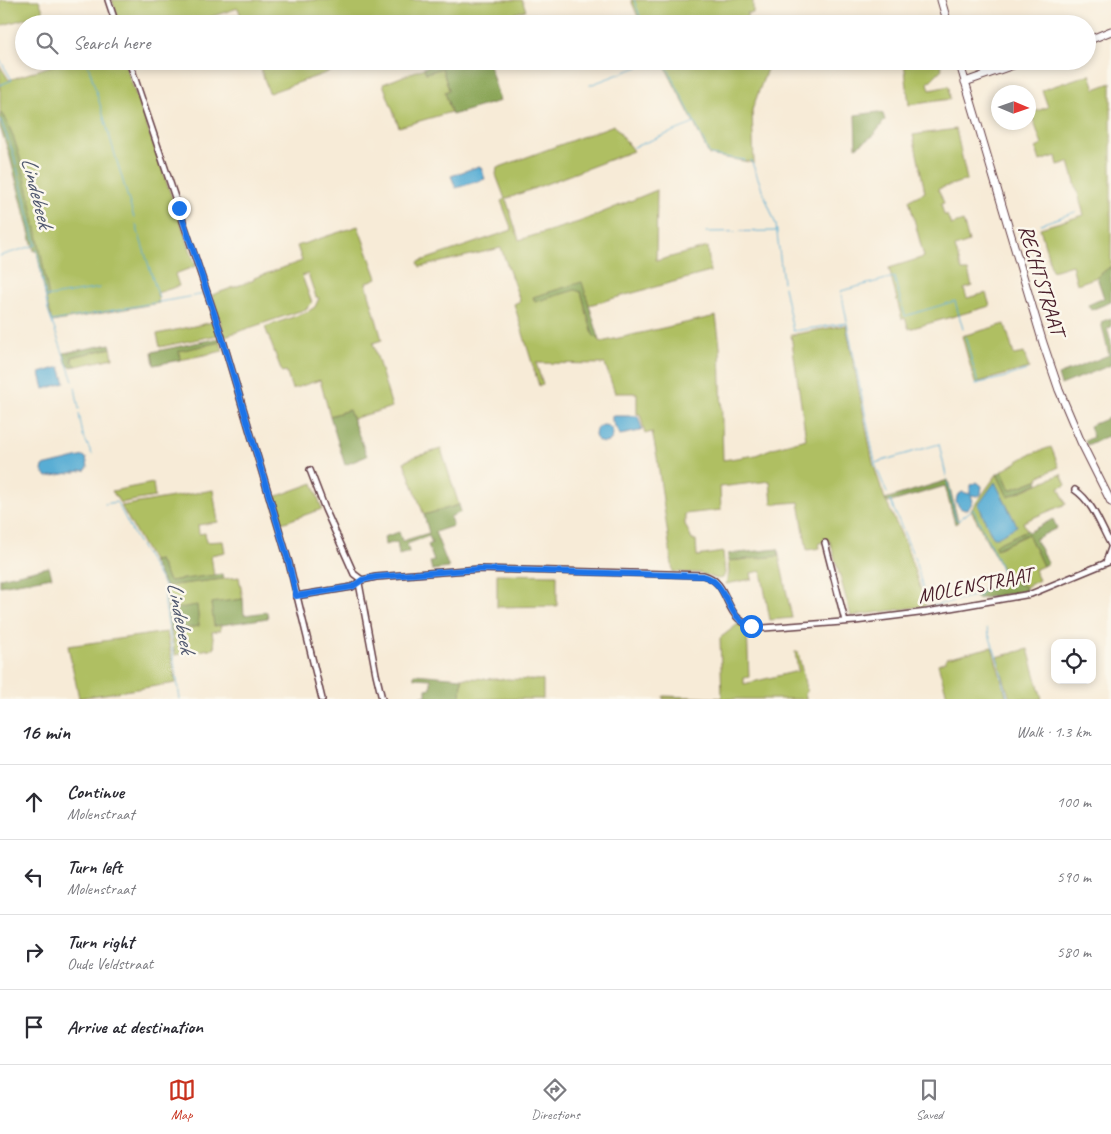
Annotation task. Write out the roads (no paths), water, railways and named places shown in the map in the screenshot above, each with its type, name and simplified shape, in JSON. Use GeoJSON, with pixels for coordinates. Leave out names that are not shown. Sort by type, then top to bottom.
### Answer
{"type":"FeatureCollection","features":[{"type":"Feature","properties":{"kind":"street"},"geometry":{"type":"LineString","coordinates":[[108,0],[113,15]]}},
{"type":"Feature","properties":{"kind":"street"},"geometry":{"type":"LineString","coordinates":[[942,0],[946,15]]}},
{"type":"Feature","properties":{"kind":"street"},"geometry":{"type":"LineString","coordinates":[[1096,37],[1111,31]]}},
{"type":"Feature","properties":{"kind":"street"},"geometry":{"type":"LineString","coordinates":[[132,70],[221,334],[289,563],[322,699]]}},
{"type":"Feature","properties":{"kind":"street","name":"RECHTSTRAAT"},"geometry":{"type":"LineString","coordinates":[[962,70],[1043,343],[1081,442],[1111,502]]}},
{"type":"Feature","properties":{"kind":"street"},"geometry":{"type":"LineString","coordinates":[[965,82],[999,70]]}},
{"type":"Feature","properties":{"kind":"street"},"geometry":{"type":"LineString","coordinates":[[310,470],[324,509],[354,574],[361,582],[382,699]]}},
{"type":"Feature","properties":{"kind":"street","name":"MOLENSTRAAT"},"geometry":{"type":"LineString","coordinates":[[296,596],[352,587],[376,577],[480,569],[703,576],[715,581],[738,620],[744,624],[764,628],[845,622],[927,612],[1031,594],[1109,562],[1111,546],[1090,506],[1082,495],[1075,490]]}},
{"type":"Feature","properties":{"kind":"street"},"geometry":{"type":"LineString","coordinates":[[825,543],[845,622]]}},
{"type":"Feature","properties":{"kind":"water"},"geometry":{"type":"Polygon","coordinates":[[[479,166],[485,179],[456,188],[451,176],[479,166]]]}},
{"type":"Feature","properties":{"kind":"water"},"geometry":{"type":"Polygon","coordinates":[[[60,367],[65,383],[44,389],[40,373],[60,367]]]}},
{"type":"Feature","properties":{"kind":"water"},"geometry":{"type":"Polygon","coordinates":[[[612,416],[638,416],[642,429],[620,435],[612,421],[612,416]]]}},
{"type":"Feature","properties":{"kind":"water"},"geometry":{"type":"Polygon","coordinates":[[[604,425],[610,428],[613,434],[610,440],[604,443],[598,440],[595,434],[598,428],[604,425]]]}},
{"type":"Feature","properties":{"kind":"water"},"geometry":{"type":"Polygon","coordinates":[[[84,456],[88,467],[86,470],[47,477],[42,471],[43,466],[84,456]]]}},
{"type":"Feature","properties":{"kind":"water"},"geometry":{"type":"Polygon","coordinates":[[[977,482],[982,486],[981,494],[977,496],[971,495],[973,501],[969,508],[965,510],[960,508],[956,502],[957,496],[962,492],[970,494],[970,485],[977,482]]]}},
{"type":"Feature","properties":{"kind":"water"},"geometry":{"type":"Polygon","coordinates":[[[995,482],[1017,526],[997,537],[993,537],[979,504],[995,482]]]}},
{"type":"Feature","properties":{"kind":"waterway"},"geometry":{"type":"LineString","coordinates":[[634,0],[640,15]]}},
{"type":"Feature","properties":{"kind":"waterway","name":"Lindebeek"},"geometry":{"type":"LineString","coordinates":[[0,60],[12,80],[0,85]]}},
{"type":"Feature","properties":{"kind":"waterway"},"geometry":{"type":"LineString","coordinates":[[90,70],[134,218]]}},
{"type":"Feature","properties":{"kind":"waterway"},"geometry":{"type":"LineString","coordinates":[[590,85],[630,70]]}},
{"type":"Feature","properties":{"kind":"waterway"},"geometry":{"type":"LineString","coordinates":[[668,70],[710,155],[745,160]]}},
{"type":"Feature","properties":{"kind":"waterway","name":"Lindebeek"},"geometry":{"type":"LineString","coordinates":[[0,119],[13,152],[36,245],[0,256]]}},
{"type":"Feature","properties":{"kind":"waterway"},"geometry":{"type":"LineString","coordinates":[[634,147],[695,123]]}},
{"type":"Feature","properties":{"kind":"waterway"},"geometry":{"type":"LineString","coordinates":[[751,160],[776,225],[783,282]]}},
{"type":"Feature","properties":{"kind":"waterway"},"geometry":{"type":"LineString","coordinates":[[1041,224],[1075,212]]}},
{"type":"Feature","properties":{"kind":"waterway"},"geometry":{"type":"LineString","coordinates":[[136,225],[159,298]]}},
{"type":"Feature","properties":{"kind":"waterway"},"geometry":{"type":"LineString","coordinates":[[706,232],[777,231]]}},
{"type":"Feature","properties":{"kind":"waterway","name":"Lindebeek"},"geometry":{"type":"LineString","coordinates":[[37,250],[48,311],[73,381]]}},
{"type":"Feature","properties":{"kind":"waterway"},"geometry":{"type":"LineString","coordinates":[[847,321],[841,291],[894,277],[905,316],[955,301],[963,329]]}},
{"type":"Feature","properties":{"kind":"waterway"},"geometry":{"type":"LineString","coordinates":[[784,287],[793,331],[847,323],[875,463],[939,444],[956,520],[959,520],[973,509],[1006,581],[980,593],[979,597]]}},
{"type":"Feature","properties":{"kind":"waterway"},"geometry":{"type":"LineString","coordinates":[[46,297],[100,288]]}},
{"type":"Feature","properties":{"kind":"waterway"},"geometry":{"type":"LineString","coordinates":[[52,321],[205,294]]}},
{"type":"Feature","properties":{"kind":"waterway"},"geometry":{"type":"LineString","coordinates":[[965,336],[978,384]]}},
{"type":"Feature","properties":{"kind":"waterway"},"geometry":{"type":"LineString","coordinates":[[975,384],[1027,370]]}},
{"type":"Feature","properties":{"kind":"waterway","name":"Lindebeek"},"geometry":{"type":"LineString","coordinates":[[75,387],[79,409]]}},
{"type":"Feature","properties":{"kind":"waterway","name":"Lindebeek"},"geometry":{"type":"LineString","coordinates":[[79,414],[83,435],[92,454]]}},
{"type":"Feature","properties":{"kind":"waterway"},"geometry":{"type":"LineString","coordinates":[[875,464],[887,493]]}},
{"type":"Feature","properties":{"kind":"waterway"},"geometry":{"type":"LineString","coordinates":[[890,500],[914,557],[927,602]]}},
{"type":"Feature","properties":{"kind":"waterway","name":"Lindebeek"},"geometry":{"type":"LineString","coordinates":[[105,504],[116,502],[118,504],[165,587],[165,604],[180,699]]}},
{"type":"Feature","properties":{"kind":"waterway"},"geometry":{"type":"LineString","coordinates":[[933,606],[978,595]]}},
{"type":"Feature","properties":{"kind":"waterway"},"geometry":{"type":"LineString","coordinates":[[987,629],[1008,699]]}}]}
